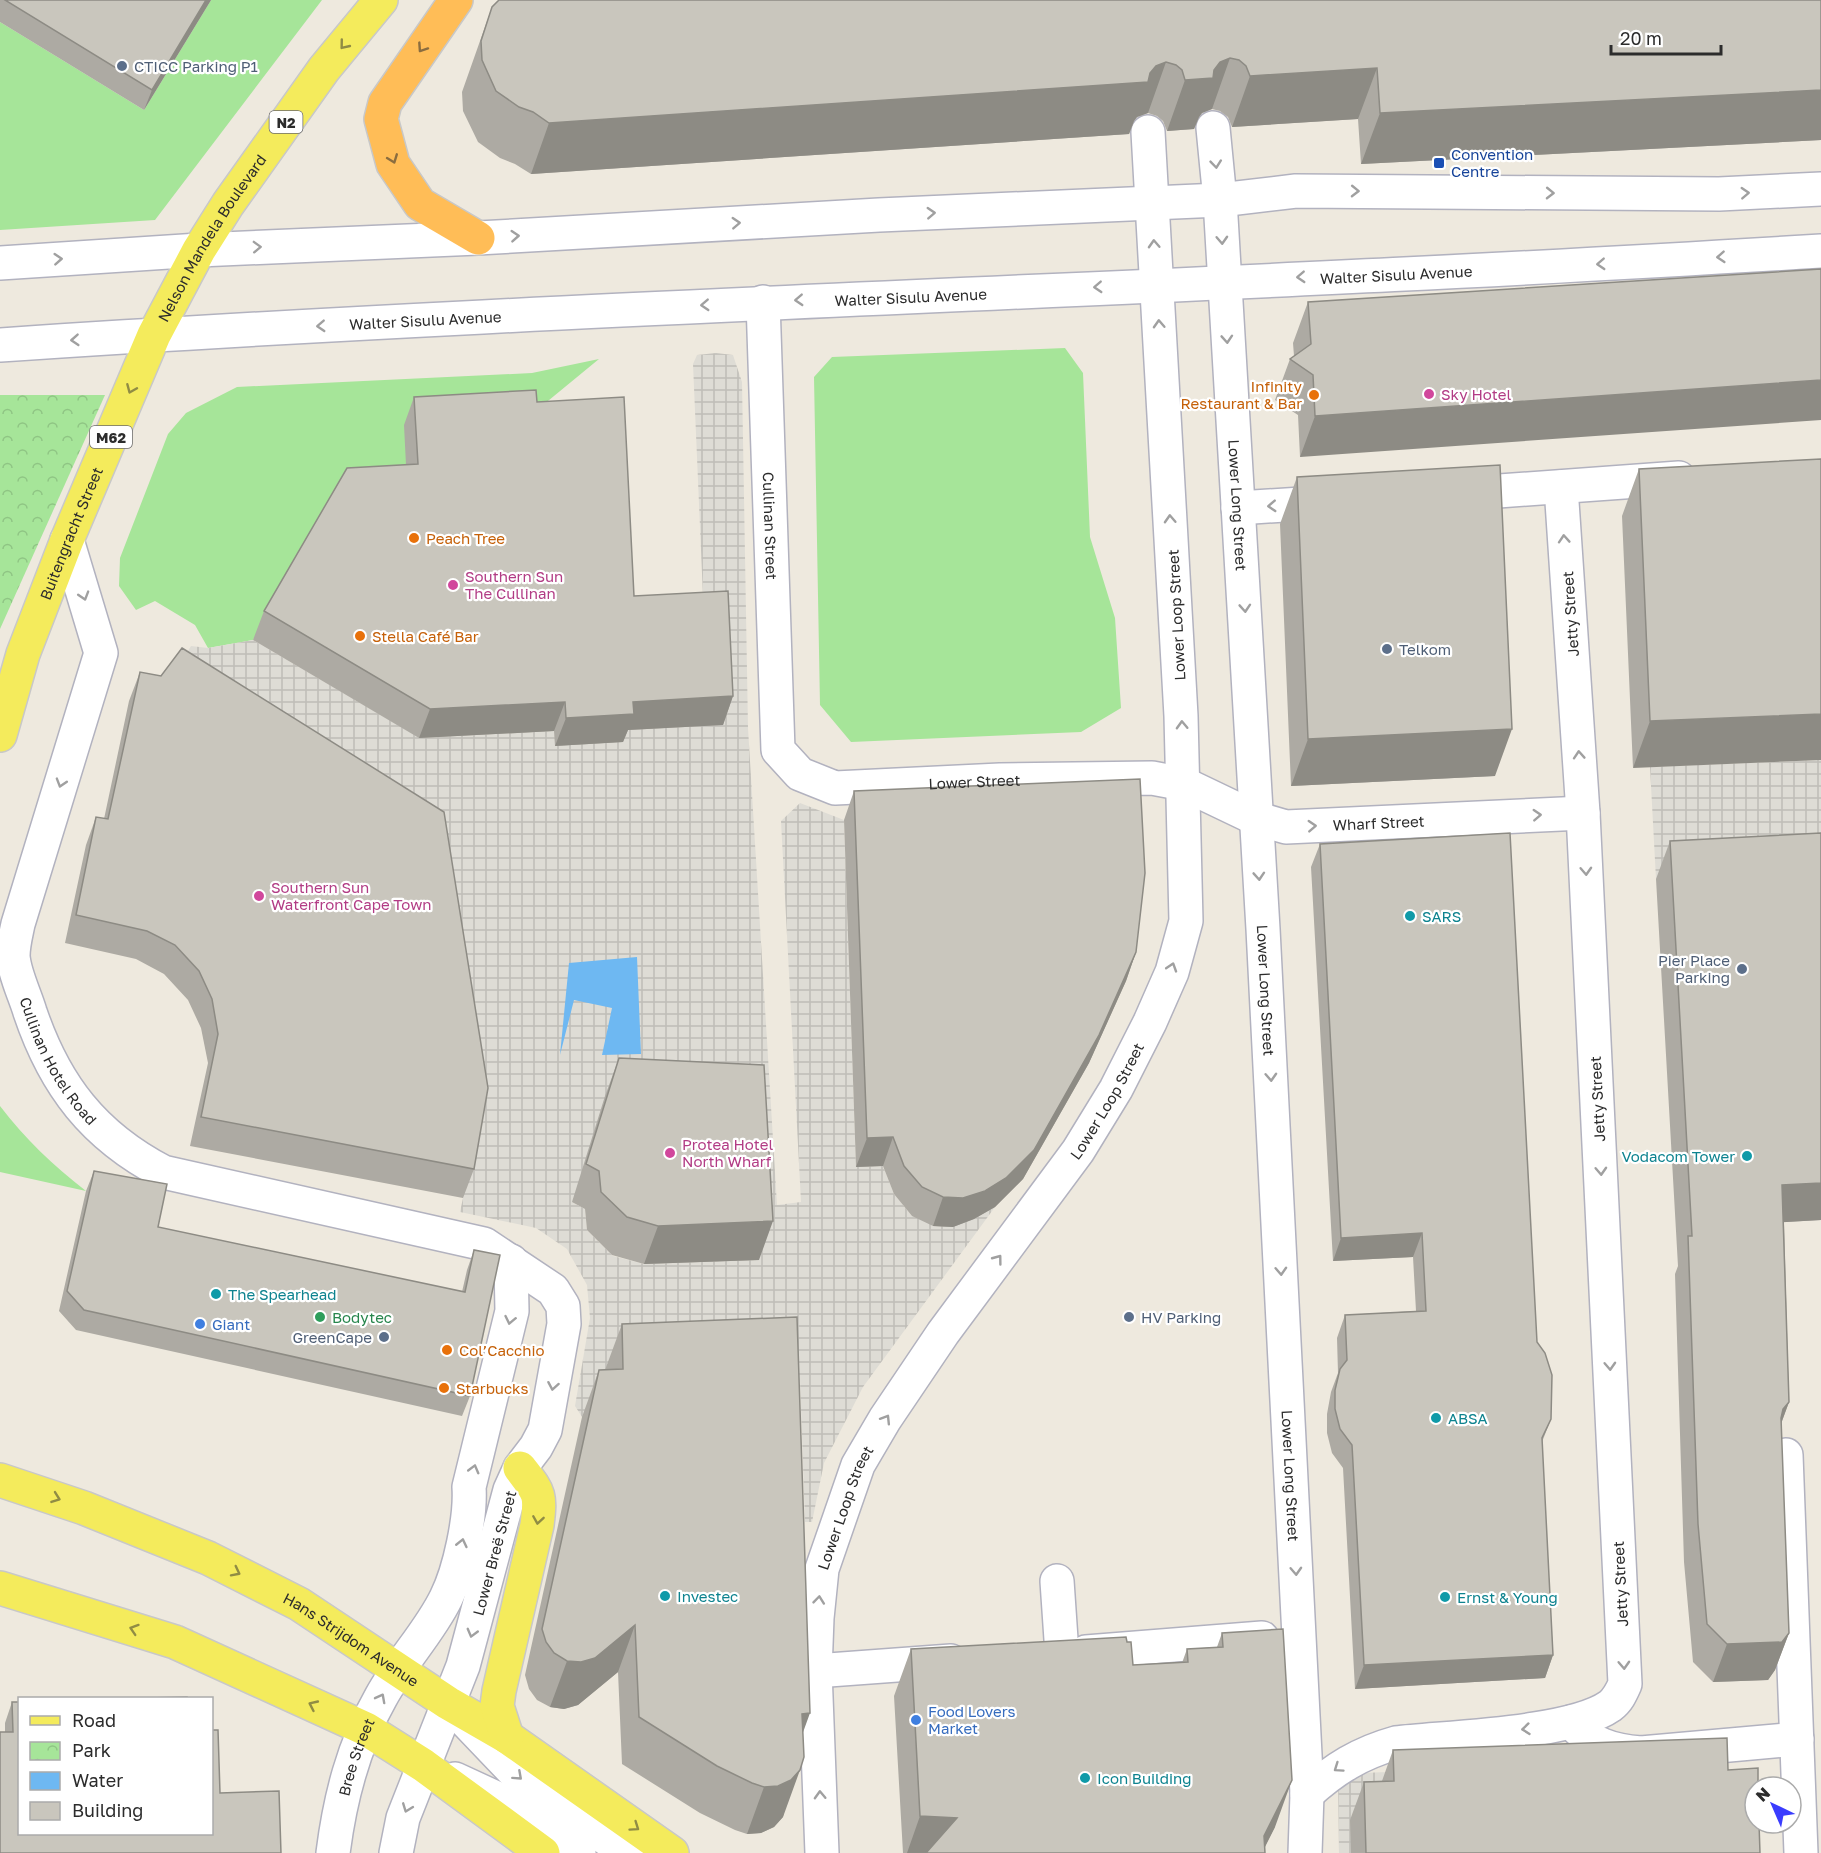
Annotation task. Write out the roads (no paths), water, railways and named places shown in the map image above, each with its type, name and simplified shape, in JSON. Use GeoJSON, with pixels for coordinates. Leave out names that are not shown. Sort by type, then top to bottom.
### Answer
{"type":"FeatureCollection","features":[{"type":"Feature","properties":{"kind":"highway"},"geometry":{"type":"LineString","coordinates":[[456,0],[385,103],[381,119],[393,164],[420,204],[478,238]]}},
{"type":"Feature","properties":{"kind":"main road","name":"Nelson Mandela Boulevard"},"geometry":{"type":"LineString","coordinates":[[154,335],[199,250],[228,204],[324,69],[381,0]]}},
{"type":"Feature","properties":{"kind":"main road","name":"Buitengracht Street"},"geometry":{"type":"LineString","coordinates":[[0,735],[23,654],[67,540],[154,335]]}},
{"type":"Feature","properties":{"kind":"main road"},"geometry":{"type":"LineString","coordinates":[[507,1737],[497,1706],[499,1691],[540,1503],[537,1491],[520,1468]]}},
{"type":"Feature","properties":{"kind":"main road","name":"Hans Strijdom Avenue"},"geometry":{"type":"LineString","coordinates":[[0,1480],[84,1508],[208,1558],[299,1604],[448,1704],[507,1737],[672,1853]]}},
{"type":"Feature","properties":{"kind":"main road"},"geometry":{"type":"LineString","coordinates":[[0,1588],[175,1642],[366,1729],[423,1765],[543,1853]]}},
{"type":"Feature","properties":{"kind":"street","name":"Lower Long Street"},"geometry":{"type":"LineString","coordinates":[[1213,128],[1220,200],[1263,929],[1307,1794],[1305,1853]]}},
{"type":"Feature","properties":{"kind":"street"},"geometry":{"type":"LineString","coordinates":[[1148,132],[1152,203]]}},
{"type":"Feature","properties":{"kind":"street"},"geometry":{"type":"LineString","coordinates":[[0,263],[199,250],[1220,200],[1296,191],[1719,194],[1821,189]]}},
{"type":"Feature","properties":{"kind":"street","name":"Lower Loop Street"},"geometry":{"type":"LineString","coordinates":[[822,1853],[815,1671],[822,1569],[858,1465],[885,1419],[943,1333],[1078,1151],[1116,1089],[1172,972],[1186,921],[1184,784],[1152,203]]}},
{"type":"Feature","properties":{"kind":"street","name":"Walter Sisulu Avenue"},"geometry":{"type":"LineString","coordinates":[[0,345],[763,302],[1821,251]]}},
{"type":"Feature","properties":{"kind":"street","name":"Cullinan Street"},"geometry":{"type":"LineString","coordinates":[[763,302],[778,750]]}},
{"type":"Feature","properties":{"kind":"street"},"geometry":{"type":"LineString","coordinates":[[1433,495],[1704,475]]}},
{"type":"Feature","properties":{"kind":"street","name":"Jetty Street"},"geometry":{"type":"LineString","coordinates":[[1307,1794],[1350,1760],[1371,1750],[1396,1743],[1571,1722],[1609,1707],[1620,1697],[1625,1684],[1583,813],[1561,487]]}},
{"type":"Feature","properties":{"kind":"street"},"geometry":{"type":"LineString","coordinates":[[1238,508],[1363,500]]}},
{"type":"Feature","properties":{"kind":"street","name":"Cullinan Hotel Road"},"geometry":{"type":"LineString","coordinates":[[67,540],[101,654],[18,924],[13,957],[39,1038],[61,1083],[94,1124],[134,1157],[163,1172],[484,1244],[524,1269]]}},
{"type":"Feature","properties":{"kind":"street","name":"Lower Street"},"geometry":{"type":"LineString","coordinates":[[778,750],[800,774],[835,788],[1121,777],[1184,784]]}},
{"type":"Feature","properties":{"kind":"street","name":"Wharf Street"},"geometry":{"type":"LineString","coordinates":[[1184,784],[1255,818],[1286,827],[1583,813]]}},
{"type":"Feature","properties":{"kind":"street"},"geometry":{"type":"LineString","coordinates":[[398,1669],[441,1606],[453,1580],[470,1506],[469,1487],[524,1269]]}},
{"type":"Feature","properties":{"kind":"street","name":"Lower Breë Street"},"geometry":{"type":"LineString","coordinates":[[448,1704],[463,1666],[510,1490],[520,1468],[536,1447],[545,1430],[564,1324],[563,1306],[553,1290],[524,1269]]}},
{"type":"Feature","properties":{"kind":"street"},"geometry":{"type":"LineString","coordinates":[[484,1433],[506,1448],[520,1468]]}},
{"type":"Feature","properties":{"kind":"street"},"geometry":{"type":"LineString","coordinates":[[1786,1455],[1801,1853]]}},
{"type":"Feature","properties":{"kind":"street"},"geometry":{"type":"LineString","coordinates":[[1057,1581],[1046,1654],[1299,1635]]}},
{"type":"Feature","properties":{"kind":"street"},"geometry":{"type":"LineString","coordinates":[[815,1671],[985,1658]]}},
{"type":"Feature","properties":{"kind":"street","name":"Bree Street"},"geometry":{"type":"LineString","coordinates":[[333,1853],[343,1789],[380,1698],[398,1669]]}},
{"type":"Feature","properties":{"kind":"street"},"geometry":{"type":"LineString","coordinates":[[396,1853],[403,1818],[448,1704],[520,1778],[627,1853]]}},
{"type":"Feature","properties":{"kind":"street"},"geometry":{"type":"LineString","coordinates":[[1571,1722],[1585,1738],[1616,1751],[1633,1752],[1797,1739]]}},
{"type":"Feature","properties":{"kind":"street"},"geometry":{"type":"LineString","coordinates":[[423,1765],[507,1803],[579,1853]]}},
{"type":"Feature","properties":{"kind":"water"},"geometry":{"type":"Polygon","coordinates":[[[637,957],[641,1054],[602,1055],[612,1008],[574,1000],[560,1055],[569,963],[637,957]]]}},
{"type":"Feature","properties":{"kind":"place","name":"CTICC Parking P1"},"geometry":{"type":"Point","coordinates":[122,66]}},
{"type":"Feature","properties":{"kind":"place","name":"Convention Centre"},"geometry":{"type":"Point","coordinates":[1439,163]}},
{"type":"Feature","properties":{"kind":"place","name":"Sky Hotel"},"geometry":{"type":"Point","coordinates":[1429,394]}},
{"type":"Feature","properties":{"kind":"place","name":"Infinity Restaurant & Bar"},"geometry":{"type":"Point","coordinates":[1314,395]}},
{"type":"Feature","properties":{"kind":"place","name":"Peach Tree"},"geometry":{"type":"Point","coordinates":[414,538]}},
{"type":"Feature","properties":{"kind":"place","name":"Southern Sun The Cullinan"},"geometry":{"type":"Point","coordinates":[453,585]}},
{"type":"Feature","properties":{"kind":"place","name":"Stella Café Bar"},"geometry":{"type":"Point","coordinates":[360,636]}},
{"type":"Feature","properties":{"kind":"place","name":"Telkom"},"geometry":{"type":"Point","coordinates":[1387,649]}},
{"type":"Feature","properties":{"kind":"place","name":"Southern Sun Waterfront Cape Town"},"geometry":{"type":"Point","coordinates":[259,896]}},
{"type":"Feature","properties":{"kind":"place","name":"SARS"},"geometry":{"type":"Point","coordinates":[1410,916]}},
{"type":"Feature","properties":{"kind":"place","name":"Pier Place Parking"},"geometry":{"type":"Point","coordinates":[1742,969]}},
{"type":"Feature","properties":{"kind":"place","name":"Protea Hotel North Wharf"},"geometry":{"type":"Point","coordinates":[670,1153]}},
{"type":"Feature","properties":{"kind":"place","name":"Vodacom Tower"},"geometry":{"type":"Point","coordinates":[1747,1156]}},
{"type":"Feature","properties":{"kind":"place","name":"The Spearhead"},"geometry":{"type":"Point","coordinates":[216,1294]}},
{"type":"Feature","properties":{"kind":"place","name":"Bodytec"},"geometry":{"type":"Point","coordinates":[320,1317]}},
{"type":"Feature","properties":{"kind":"place","name":"HV Parking"},"geometry":{"type":"Point","coordinates":[1129,1317]}},
{"type":"Feature","properties":{"kind":"place","name":"Giant"},"geometry":{"type":"Point","coordinates":[200,1324]}},
{"type":"Feature","properties":{"kind":"place","name":"GreenCape"},"geometry":{"type":"Point","coordinates":[384,1337]}},
{"type":"Feature","properties":{"kind":"place","name":"Col’Cacchio"},"geometry":{"type":"Point","coordinates":[447,1350]}},
{"type":"Feature","properties":{"kind":"place","name":"Starbucks"},"geometry":{"type":"Point","coordinates":[444,1388]}},
{"type":"Feature","properties":{"kind":"place","name":"ABSA"},"geometry":{"type":"Point","coordinates":[1436,1418]}},
{"type":"Feature","properties":{"kind":"place","name":"Investec"},"geometry":{"type":"Point","coordinates":[665,1596]}},
{"type":"Feature","properties":{"kind":"place","name":"Ernst & Young"},"geometry":{"type":"Point","coordinates":[1445,1597]}},
{"type":"Feature","properties":{"kind":"place","name":"Food Lovers Market"},"geometry":{"type":"Point","coordinates":[916,1720]}},
{"type":"Feature","properties":{"kind":"place","name":"Icon Building"},"geometry":{"type":"Point","coordinates":[1085,1778]}}]}
